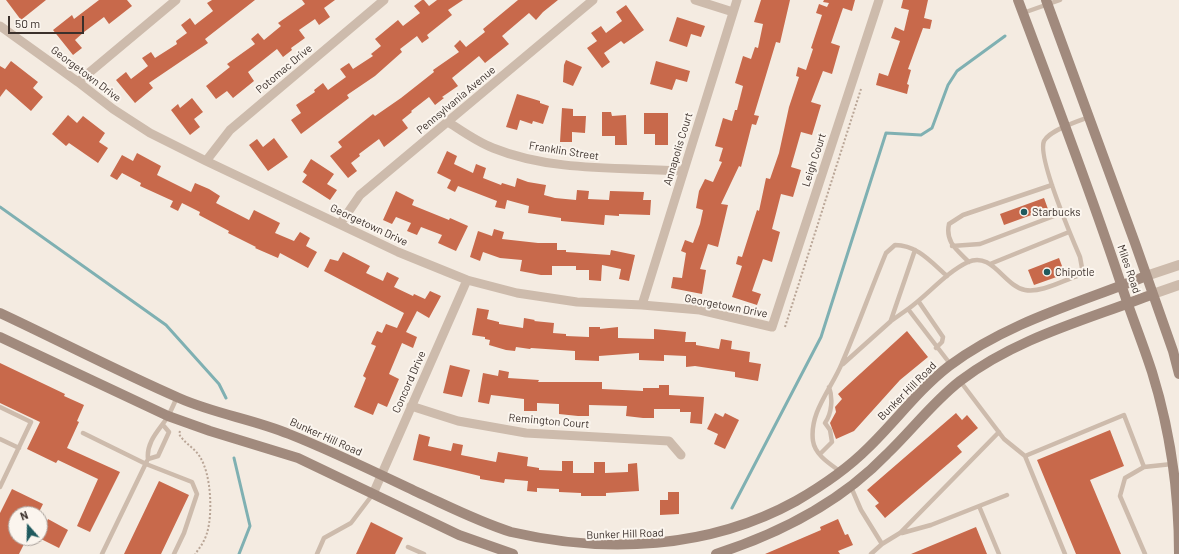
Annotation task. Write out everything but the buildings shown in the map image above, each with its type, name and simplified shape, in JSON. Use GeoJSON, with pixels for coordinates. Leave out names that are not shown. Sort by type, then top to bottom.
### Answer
{"type":"FeatureCollection","features":[{"type":"Feature","properties":{"kind":"main road","name":"Miles Road"},"geometry":{"type":"LineString","coordinates":[[1018,0],[1122,285],[1156,388],[1175,464],[1179,554]]}},
{"type":"Feature","properties":{"kind":"main road","name":"Miles Road"},"geometry":{"type":"LineString","coordinates":[[1046,2],[1153,294],[1173,351],[1179,374]]}},
{"type":"Feature","properties":{"kind":"main road","name":"Bunker Hill Road"},"geometry":{"type":"LineString","coordinates":[[0,313],[177,397],[219,413],[287,433],[461,512],[510,532],[569,546],[612,548],[648,547],[677,543],[724,531],[776,511],[810,492],[841,472],[866,450],[919,393],[951,365],[991,339],[1014,327],[1146,276]]}},
{"type":"Feature","properties":{"kind":"main road"},"geometry":{"type":"LineString","coordinates":[[716,554],[780,529],[807,514],[850,485],[887,455],[925,414],[960,381],[1014,347],[1044,333],[1153,294]]}},
{"type":"Feature","properties":{"kind":"main road"},"geometry":{"type":"LineString","coordinates":[[0,337],[165,421],[210,431],[298,458],[494,551],[513,554]]}},
{"type":"Feature","properties":{"kind":"main road"},"geometry":{"type":"LineString","coordinates":[[951,365],[960,381]]}},
{"type":"Feature","properties":{"kind":"main road"},"geometry":{"type":"LineString","coordinates":[[841,472],[850,485]]}},
{"type":"Feature","properties":{"kind":"street"},"geometry":{"type":"LineString","coordinates":[[78,82],[176,0]]}},
{"type":"Feature","properties":{"kind":"street","name":"Potomac Drive"},"geometry":{"type":"LineString","coordinates":[[206,161],[230,130],[384,0]]}},
{"type":"Feature","properties":{"kind":"street","name":"Pennsylvania Avenue"},"geometry":{"type":"LineString","coordinates":[[340,224],[360,195],[593,0]]}},
{"type":"Feature","properties":{"kind":"street"},"geometry":{"type":"LineString","coordinates":[[694,0],[733,12]]}},
{"type":"Feature","properties":{"kind":"street","name":"Annapolis Court"},"geometry":{"type":"LineString","coordinates":[[642,304],[737,0]]}},
{"type":"Feature","properties":{"kind":"street","name":"Leigh Court"},"geometry":{"type":"LineString","coordinates":[[772,327],[879,0]]}},
{"type":"Feature","properties":{"kind":"street","name":"Georgetown Drive"},"geometry":{"type":"LineString","coordinates":[[0,26],[113,109],[150,133],[398,252],[467,280],[517,293],[577,302],[642,304],[700,310],[772,327]]}},
{"type":"Feature","properties":{"kind":"street","name":"Franklin Street"},"geometry":{"type":"LineString","coordinates":[[448,122],[493,148],[539,161],[599,169],[683,172]]}},
{"type":"Feature","properties":{"kind":"street"},"geometry":{"type":"LineString","coordinates":[[1146,276],[1179,264]]}},
{"type":"Feature","properties":{"kind":"street","name":"Concord Drive"},"geometry":{"type":"LineString","coordinates":[[373,494],[467,280]]}},
{"type":"Feature","properties":{"kind":"street"},"geometry":{"type":"LineString","coordinates":[[1153,294],[1179,285]]}},
{"type":"Feature","properties":{"kind":"street","name":"Remington Court"},"geometry":{"type":"LineString","coordinates":[[411,406],[458,421],[526,433],[669,441],[681,455]]}},
{"type":"Feature","properties":{"kind":"lane"},"geometry":{"type":"LineString","coordinates":[[1023,13],[1046,2],[1060,0]]}},
{"type":"Feature","properties":{"kind":"lane"},"geometry":{"type":"LineString","coordinates":[[842,365],[891,321],[919,302],[947,276],[969,262],[980,261],[990,264],[1013,284],[1023,290],[1034,291],[1078,276],[1082,268],[1080,257],[1052,185],[1042,149],[1044,140],[1064,126],[1089,117]]}},
{"type":"Feature","properties":{"kind":"lane"},"geometry":{"type":"LineString","coordinates":[[969,262],[952,246],[947,232],[949,224],[963,215],[1052,185]]}},
{"type":"Feature","properties":{"kind":"lane"},"geometry":{"type":"LineString","coordinates":[[952,246],[980,244],[1062,213]]}},
{"type":"Feature","properties":{"kind":"lane"},"geometry":{"type":"LineString","coordinates":[[990,264],[1069,232]]}},
{"type":"Feature","properties":{"kind":"lane"},"geometry":{"type":"LineString","coordinates":[[841,472],[820,454],[813,442],[813,423],[829,387],[842,365],[886,253],[894,245],[905,245],[922,254],[947,276]]}},
{"type":"Feature","properties":{"kind":"lane"},"geometry":{"type":"LineString","coordinates":[[891,321],[915,250]]}},
{"type":"Feature","properties":{"kind":"lane"},"geometry":{"type":"LineString","coordinates":[[919,302],[943,337],[942,342],[936,348]]}},
{"type":"Feature","properties":{"kind":"lane"},"geometry":{"type":"LineString","coordinates":[[908,309],[936,348],[951,365]]}},
{"type":"Feature","properties":{"kind":"lane"},"geometry":{"type":"LineString","coordinates":[[960,381],[1004,439],[1024,456],[1065,554]]}},
{"type":"Feature","properties":{"kind":"lane"},"geometry":{"type":"LineString","coordinates":[[820,454],[832,442],[830,430],[825,423],[828,419],[832,396],[829,387]]}},
{"type":"Feature","properties":{"kind":"lane"},"geometry":{"type":"LineString","coordinates":[[102,554],[147,462],[147,452],[158,428],[165,421],[177,397]]}},
{"type":"Feature","properties":{"kind":"lane"},"geometry":{"type":"LineString","coordinates":[[0,407],[31,422],[19,448],[2,477],[0,487]]}},
{"type":"Feature","properties":{"kind":"lane"},"geometry":{"type":"LineString","coordinates":[[1024,456],[1124,415],[1144,467]]}},
{"type":"Feature","properties":{"kind":"lane"},"geometry":{"type":"LineString","coordinates":[[147,462],[158,456],[164,444],[169,432],[165,421]]}},
{"type":"Feature","properties":{"kind":"lane"},"geometry":{"type":"LineString","coordinates":[[872,554],[882,544],[900,533],[999,432]]}},
{"type":"Feature","properties":{"kind":"lane"},"geometry":{"type":"LineString","coordinates":[[83,434],[192,482],[197,494],[184,533],[174,554]]}},
{"type":"Feature","properties":{"kind":"lane"},"geometry":{"type":"LineString","coordinates":[[0,439],[19,448]]}},
{"type":"Feature","properties":{"kind":"lane"},"geometry":{"type":"LineString","coordinates":[[1145,554],[1120,496],[1125,478],[1144,467],[1175,464]]}},
{"type":"Feature","properties":{"kind":"lane"},"geometry":{"type":"LineString","coordinates":[[850,485],[861,510],[882,544]]}},
{"type":"Feature","properties":{"kind":"lane"},"geometry":{"type":"LineString","coordinates":[[317,554],[324,538],[351,523],[373,494]]}},
{"type":"Feature","properties":{"kind":"lane"},"geometry":{"type":"LineString","coordinates":[[900,533],[931,525],[1007,495]]}},
{"type":"Feature","properties":{"kind":"lane"},"geometry":{"type":"LineString","coordinates":[[979,506],[999,554]]}},
{"type":"Feature","properties":{"kind":"lane"},"geometry":{"type":"LineString","coordinates":[[408,547],[424,554]]}},
{"type":"Feature","properties":{"kind":"path"},"geometry":{"type":"LineString","coordinates":[[785,327],[861,89]]}},
{"type":"Feature","properties":{"kind":"waterway"},"geometry":{"type":"LineString","coordinates":[[732,508],[821,337],[886,133],[921,135],[932,128],[948,85],[957,71],[1005,36]]}},
{"type":"Feature","properties":{"kind":"waterway"},"geometry":{"type":"LineString","coordinates":[[0,207],[166,325],[219,384],[226,398]]}},
{"type":"Feature","properties":{"kind":"waterway"},"geometry":{"type":"LineString","coordinates":[[234,458],[250,526],[239,554]]}},
{"type":"Feature","properties":{"kind":"place","name":"Starbucks"},"geometry":{"type":"Point","coordinates":[1024,212]}},
{"type":"Feature","properties":{"kind":"place","name":"Chipotle"},"geometry":{"type":"Point","coordinates":[1047,272]}}]}
